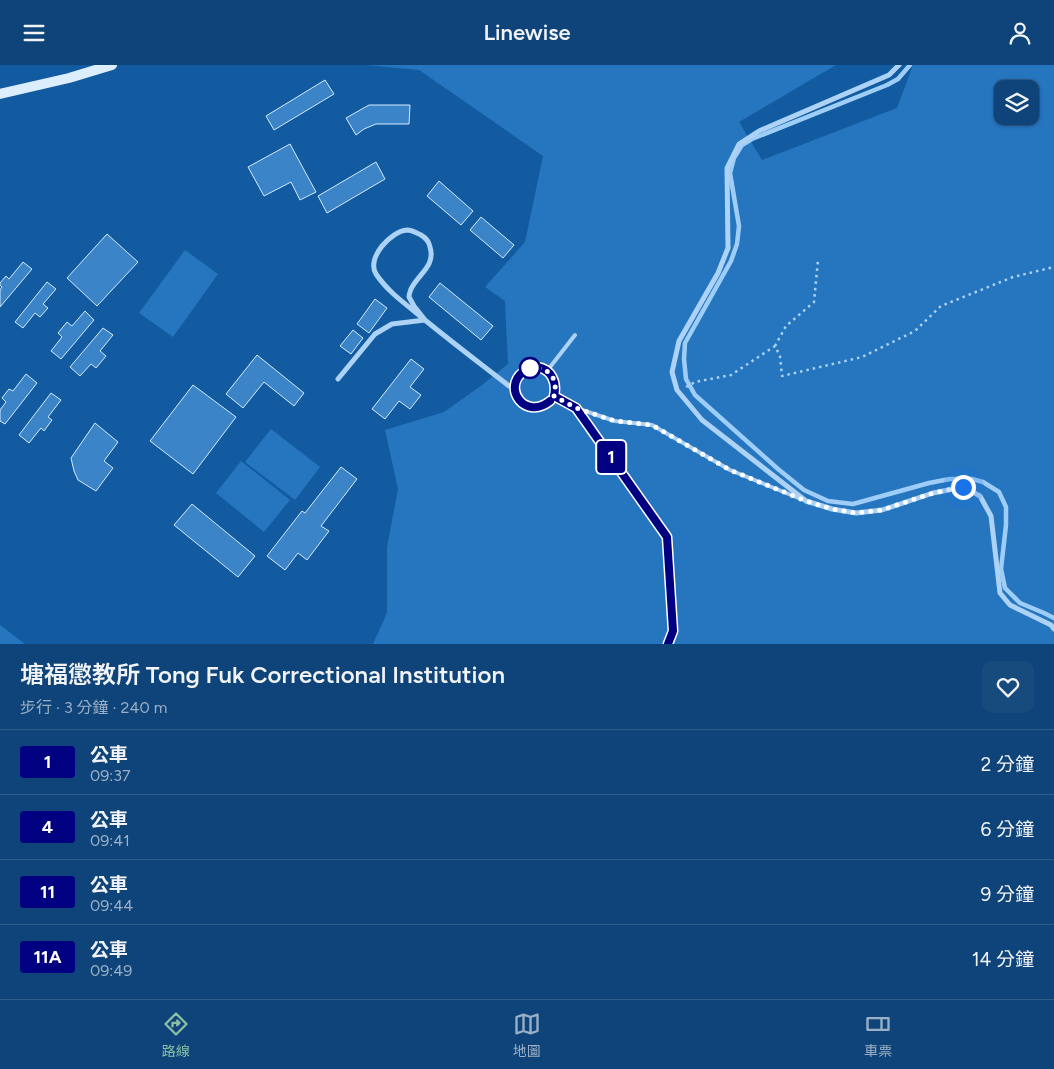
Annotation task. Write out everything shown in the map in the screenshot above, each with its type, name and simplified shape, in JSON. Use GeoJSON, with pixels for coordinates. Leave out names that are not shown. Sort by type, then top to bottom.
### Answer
{"type":"FeatureCollection","features":[{"type":"Feature","properties":{"kind":"main road"},"geometry":{"type":"LineString","coordinates":[[0,94],[69,78],[112,65]]}},
{"type":"Feature","properties":{"kind":"street"},"geometry":{"type":"LineString","coordinates":[[899,65],[889,75],[759,131],[739,144],[727,168],[728,248],[718,273],[679,341],[672,372],[677,390],[702,420],[806,501],[832,509],[856,513],[882,510],[933,493],[963,487],[980,496],[991,516],[1000,593],[1010,605],[1051,625],[1054,629]]}},
{"type":"Feature","properties":{"kind":"street"},"geometry":{"type":"LineString","coordinates":[[424,320],[409,297],[410,289],[429,264],[431,249],[424,237],[408,230],[390,238],[381,246],[375,258],[375,271],[383,283],[424,320],[509,386],[515,386]]}},
{"type":"Feature","properties":{"kind":"street"},"geometry":{"type":"LineString","coordinates":[[338,379],[375,334],[392,324],[424,320]]}},
{"type":"Feature","properties":{"kind":"street"},"geometry":{"type":"LineString","coordinates":[[536,367],[547,371],[552,376],[556,389],[550,401],[540,408],[527,407],[522,403],[515,392],[515,386],[520,375],[530,368],[536,367]]}},
{"type":"Feature","properties":{"kind":"street"},"geometry":{"type":"LineString","coordinates":[[554,396],[576,408],[667,537],[673,631],[668,644]]}},
{"type":"Feature","properties":{"kind":"lane"},"geometry":{"type":"LineString","coordinates":[[547,371],[575,335]]}},
{"type":"Feature","properties":{"kind":"lane"},"geometry":{"type":"LineString","coordinates":[[576,408],[615,421],[652,425],[730,470],[806,501]]}},
{"type":"Feature","properties":{"kind":"path"},"geometry":{"type":"LineString","coordinates":[[695,382],[731,375],[776,346],[786,326],[814,302],[818,260]]}},
{"type":"Feature","properties":{"kind":"path"},"geometry":{"type":"LineString","coordinates":[[776,346],[780,356],[782,376],[862,357],[915,331],[941,306],[1013,277],[1054,267]]}},
{"type":"Feature","properties":{"kind":"shaded area"},"geometry":{"type":"Polygon","coordinates":[[[365,65],[836,65],[739,122],[762,160],[897,108],[913,65],[1054,65],[1054,644],[373,644],[387,613],[387,547],[398,489],[385,430],[444,412],[508,364],[505,301],[485,287],[525,242],[543,156],[419,70],[365,65]]]}},
{"type":"Feature","properties":{"kind":"shaded area"},"geometry":{"type":"Polygon","coordinates":[[[185,250],[218,274],[173,337],[139,313],[185,250]]]}},
{"type":"Feature","properties":{"kind":"shaded area"},"geometry":{"type":"Polygon","coordinates":[[[271,429],[320,467],[295,500],[245,462],[271,429]]]}},
{"type":"Feature","properties":{"kind":"shaded area"},"geometry":{"type":"Polygon","coordinates":[[[241,461],[290,500],[264,532],[216,493],[241,461]]]}},
{"type":"Feature","properties":{"kind":"shaded area"},"geometry":{"type":"Polygon","coordinates":[[[0,625],[25,644],[0,644],[0,625]]]}},
{"type":"Feature","properties":{"kind":"building"},"geometry":{"type":"Polygon","coordinates":[[[325,80],[334,94],[274,130],[266,116],[325,80]]]}},
{"type":"Feature","properties":{"kind":"building"},"geometry":{"type":"Polygon","coordinates":[[[369,105],[410,105],[409,124],[376,124],[356,135],[346,118],[369,105]]]}},
{"type":"Feature","properties":{"kind":"building"},"geometry":{"type":"Polygon","coordinates":[[[290,144],[316,192],[300,200],[291,182],[264,196],[248,167],[290,144]]]}},
{"type":"Feature","properties":{"kind":"building"},"geometry":{"type":"Polygon","coordinates":[[[376,162],[385,179],[327,213],[318,196],[376,162]]]}},
{"type":"Feature","properties":{"kind":"building"},"geometry":{"type":"Polygon","coordinates":[[[439,181],[473,211],[461,225],[427,196],[439,181]]]}},
{"type":"Feature","properties":{"kind":"building"},"geometry":{"type":"Polygon","coordinates":[[[481,217],[514,245],[503,258],[470,230],[481,217]]]}},
{"type":"Feature","properties":{"kind":"building"},"geometry":{"type":"Polygon","coordinates":[[[107,234],[138,262],[97,306],[67,278],[107,234]]]}},
{"type":"Feature","properties":{"kind":"building"},"geometry":{"type":"Polygon","coordinates":[[[23,262],[32,269],[0,307],[0,290],[2,287],[0,283],[6,276],[9,279],[23,262]]]}},
{"type":"Feature","properties":{"kind":"building"},"geometry":{"type":"Polygon","coordinates":[[[47,282],[56,289],[43,304],[48,308],[40,317],[35,313],[23,328],[15,322],[47,282]]]}},
{"type":"Feature","properties":{"kind":"building"},"geometry":{"type":"Polygon","coordinates":[[[440,283],[493,326],[481,340],[429,297],[440,283]]]}},
{"type":"Feature","properties":{"kind":"building"},"geometry":{"type":"Polygon","coordinates":[[[375,299],[387,308],[369,333],[357,324],[375,299]]]}},
{"type":"Feature","properties":{"kind":"building"},"geometry":{"type":"Polygon","coordinates":[[[85,311],[94,320],[61,359],[51,351],[62,337],[58,333],[67,322],[72,326],[85,311]]]}},
{"type":"Feature","properties":{"kind":"building"},"geometry":{"type":"Polygon","coordinates":[[[103,328],[113,335],[100,351],[106,356],[96,368],[91,364],[80,376],[70,367],[103,328]]]}},
{"type":"Feature","properties":{"kind":"building"},"geometry":{"type":"Polygon","coordinates":[[[353,330],[363,338],[351,354],[340,346],[353,330]]]}},
{"type":"Feature","properties":{"kind":"building"},"geometry":{"type":"Polygon","coordinates":[[[257,355],[304,393],[294,406],[264,382],[243,408],[226,394],[257,355]]]}},
{"type":"Feature","properties":{"kind":"building"},"geometry":{"type":"Polygon","coordinates":[[[411,359],[424,369],[410,387],[421,395],[410,409],[399,401],[385,419],[372,409],[411,359]]]}},
{"type":"Feature","properties":{"kind":"building"},"geometry":{"type":"Polygon","coordinates":[[[26,374],[37,383],[5,424],[0,421],[0,410],[6,402],[2,398],[9,389],[13,391],[26,374]]]}},
{"type":"Feature","properties":{"kind":"building"},"geometry":{"type":"Polygon","coordinates":[[[193,385],[236,417],[193,474],[150,441],[193,385]]]}},
{"type":"Feature","properties":{"kind":"building"},"geometry":{"type":"Polygon","coordinates":[[[51,393],[61,400],[48,417],[52,420],[44,431],[41,428],[29,443],[19,435],[51,393]]]}},
{"type":"Feature","properties":{"kind":"building"},"geometry":{"type":"Polygon","coordinates":[[[95,423],[118,442],[104,461],[113,468],[96,491],[78,480],[71,458],[95,423]]]}},
{"type":"Feature","properties":{"kind":"building"},"geometry":{"type":"Polygon","coordinates":[[[341,467],[357,479],[321,526],[329,531],[307,560],[298,553],[285,570],[267,556],[302,511],[305,513],[341,467]]]}},
{"type":"Feature","properties":{"kind":"building"},"geometry":{"type":"Polygon","coordinates":[[[192,504],[255,556],[238,577],[174,525],[192,504]]]}},
{"type":"Feature","properties":{"kind":"waterway"},"geometry":{"type":"LineString","coordinates":[[910,65],[898,79],[887,85],[752,139],[742,145],[734,158],[730,173],[739,226],[737,244],[731,261],[685,343],[686,379],[695,395],[778,469],[804,490],[828,501],[853,504],[950,479],[972,479],[983,482],[999,492],[1006,507],[1001,569],[1005,588],[1020,603],[1054,618]]}},
{"type":"Feature","properties":{"kind":"bus line","name":"1"},"geometry":{"type":"LineString","coordinates":[[550,401],[540,408],[527,407],[515,392],[516,380],[524,371],[536,367],[542,368],[552,376],[556,389],[554,396],[576,408],[667,537],[673,631],[668,644]]}},
{"type":"Feature","properties":{"kind":"route"},"geometry":{"type":"LineString","coordinates":[[530,368],[542,368],[547,371],[555,382],[554,396],[576,408],[615,421],[652,425],[730,470],[806,501],[832,509],[856,513],[882,510],[933,493],[963,487]]}}]}
